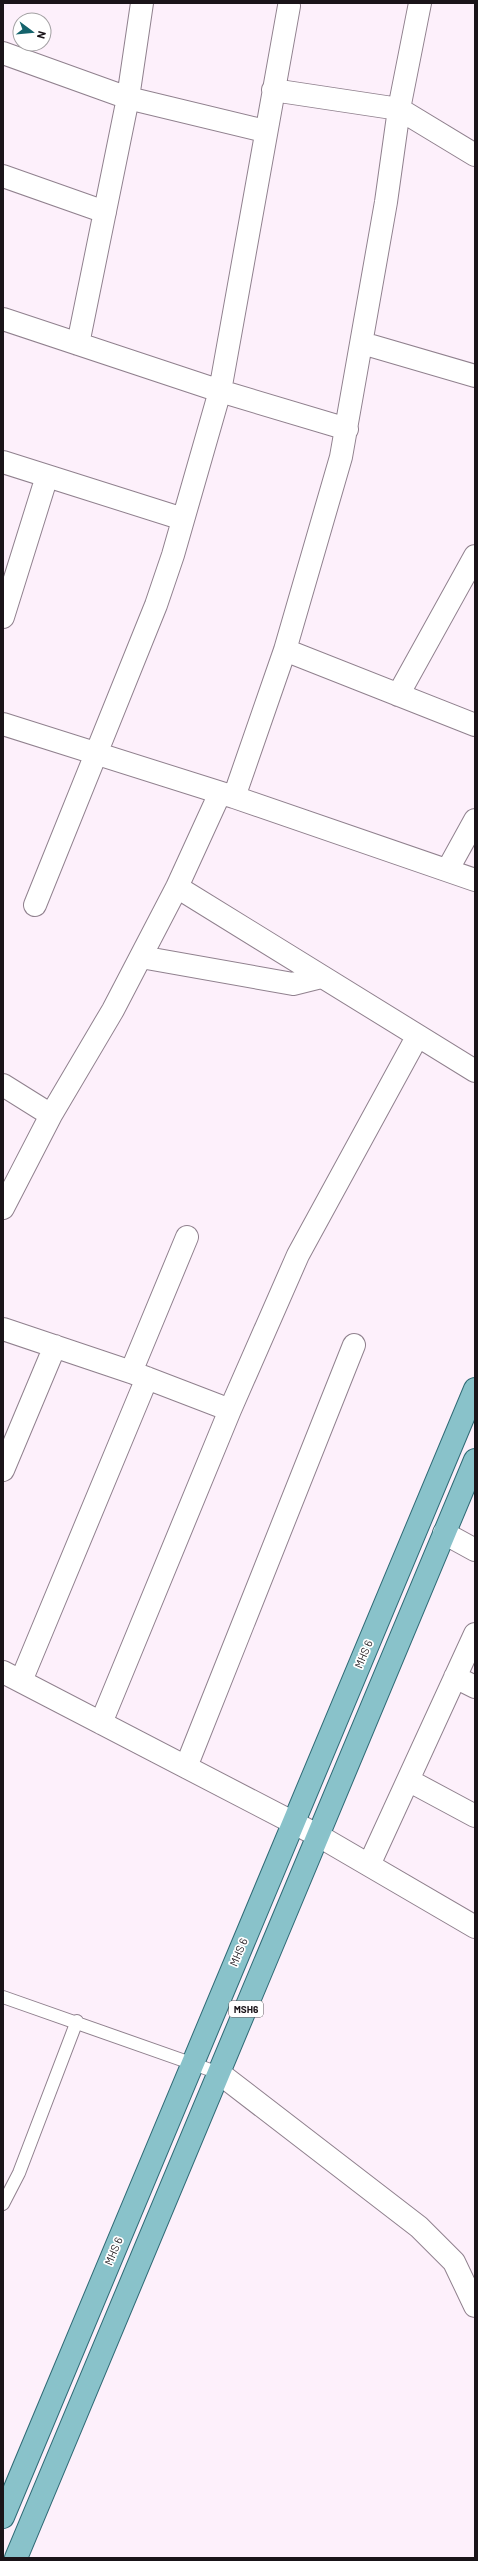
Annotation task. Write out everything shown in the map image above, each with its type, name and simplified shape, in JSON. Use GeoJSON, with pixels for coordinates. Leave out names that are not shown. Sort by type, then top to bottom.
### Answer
{"type":"FeatureCollection","features":[{"type":"Feature","properties":{"kind":"main road","name":"MHS 6"},"geometry":{"type":"LineString","coordinates":[[3,2517],[292,1822],[475,1389]]}},
{"type":"Feature","properties":{"kind":"main road","name":"MSH6"},"geometry":{"type":"LineString","coordinates":[[16,2558],[475,1460]]}},
{"type":"Feature","properties":{"kind":"street"},"geometry":{"type":"LineString","coordinates":[[78,344],[128,98],[142,3]]}},
{"type":"Feature","properties":{"kind":"street"},"geometry":{"type":"LineString","coordinates":[[3,1208],[51,1115],[113,1010],[227,795],[285,650],[347,429],[399,109],[420,3]]}},
{"type":"Feature","properties":{"kind":"street"},"geometry":{"type":"LineString","coordinates":[[35,905],[156,605],[183,519],[220,391],[265,131],[289,6]]}},
{"type":"Feature","properties":{"kind":"street"},"geometry":{"type":"LineString","coordinates":[[3,53],[128,98],[265,131]]}},
{"type":"Feature","properties":{"kind":"street"},"geometry":{"type":"LineString","coordinates":[[273,90],[399,109],[475,155]]}},
{"type":"Feature","properties":{"kind":"street"},"geometry":{"type":"LineString","coordinates":[[3,176],[105,212]]}},
{"type":"Feature","properties":{"kind":"street"},"geometry":{"type":"LineString","coordinates":[[3,319],[220,391],[347,429]]}},
{"type":"Feature","properties":{"kind":"street"},"geometry":{"type":"LineString","coordinates":[[362,343],[475,376]]}},
{"type":"Feature","properties":{"kind":"street"},"geometry":{"type":"LineString","coordinates":[[3,462],[183,519]]}},
{"type":"Feature","properties":{"kind":"street"},"geometry":{"type":"LineString","coordinates":[[3,618],[7,587],[47,476]]}},
{"type":"Feature","properties":{"kind":"street"},"geometry":{"type":"LineString","coordinates":[[398,695],[475,556]]}},
{"type":"Feature","properties":{"kind":"street"},"geometry":{"type":"LineString","coordinates":[[285,650],[475,726]]}},
{"type":"Feature","properties":{"kind":"street"},"geometry":{"type":"LineString","coordinates":[[3,724],[227,795],[448,869],[475,880]]}},
{"type":"Feature","properties":{"kind":"street"},"geometry":{"type":"LineString","coordinates":[[448,869],[475,820]]}},
{"type":"Feature","properties":{"kind":"street"},"geometry":{"type":"LineString","coordinates":[[178,887],[417,1037],[475,1071]]}},
{"type":"Feature","properties":{"kind":"street"},"geometry":{"type":"LineString","coordinates":[[141,957],[293,984],[321,977]]}},
{"type":"Feature","properties":{"kind":"street"},"geometry":{"type":"LineString","coordinates":[[101,1723],[230,1410],[301,1249],[417,1037]]}},
{"type":"Feature","properties":{"kind":"street"},"geometry":{"type":"LineString","coordinates":[[3,1085],[51,1115]]}},
{"type":"Feature","properties":{"kind":"street"},"geometry":{"type":"LineString","coordinates":[[187,1237],[139,1375],[12,1677],[318,1836],[475,1927]]}},
{"type":"Feature","properties":{"kind":"street"},"geometry":{"type":"LineString","coordinates":[[3,1329],[139,1375],[230,1410]]}},
{"type":"Feature","properties":{"kind":"street"},"geometry":{"type":"LineString","coordinates":[[3,1470],[55,1346]]}},
{"type":"Feature","properties":{"kind":"street"},"geometry":{"type":"LineString","coordinates":[[186,1767],[354,1346]]}},
{"type":"Feature","properties":{"kind":"street"},"geometry":{"type":"LineString","coordinates":[[444,1533],[475,1550]]}},
{"type":"Feature","properties":{"kind":"street"},"geometry":{"type":"LineString","coordinates":[[369,1865],[475,1634]]}},
{"type":"Feature","properties":{"kind":"street"},"geometry":{"type":"LineString","coordinates":[[455,1677],[475,1688]]}},
{"type":"Feature","properties":{"kind":"street"},"geometry":{"type":"LineString","coordinates":[[408,1780],[475,1816]]}},
{"type":"Feature","properties":{"kind":"street"},"geometry":{"type":"LineString","coordinates":[[219,2073],[419,2227],[454,2262],[475,2306]]}},
{"type":"Feature","properties":{"kind":"lane"},"geometry":{"type":"LineString","coordinates":[[3,1996],[77,2021],[219,2073]]}},
{"type":"Feature","properties":{"kind":"lane"},"geometry":{"type":"LineString","coordinates":[[3,2204],[19,2173],[77,2021]]}}]}
